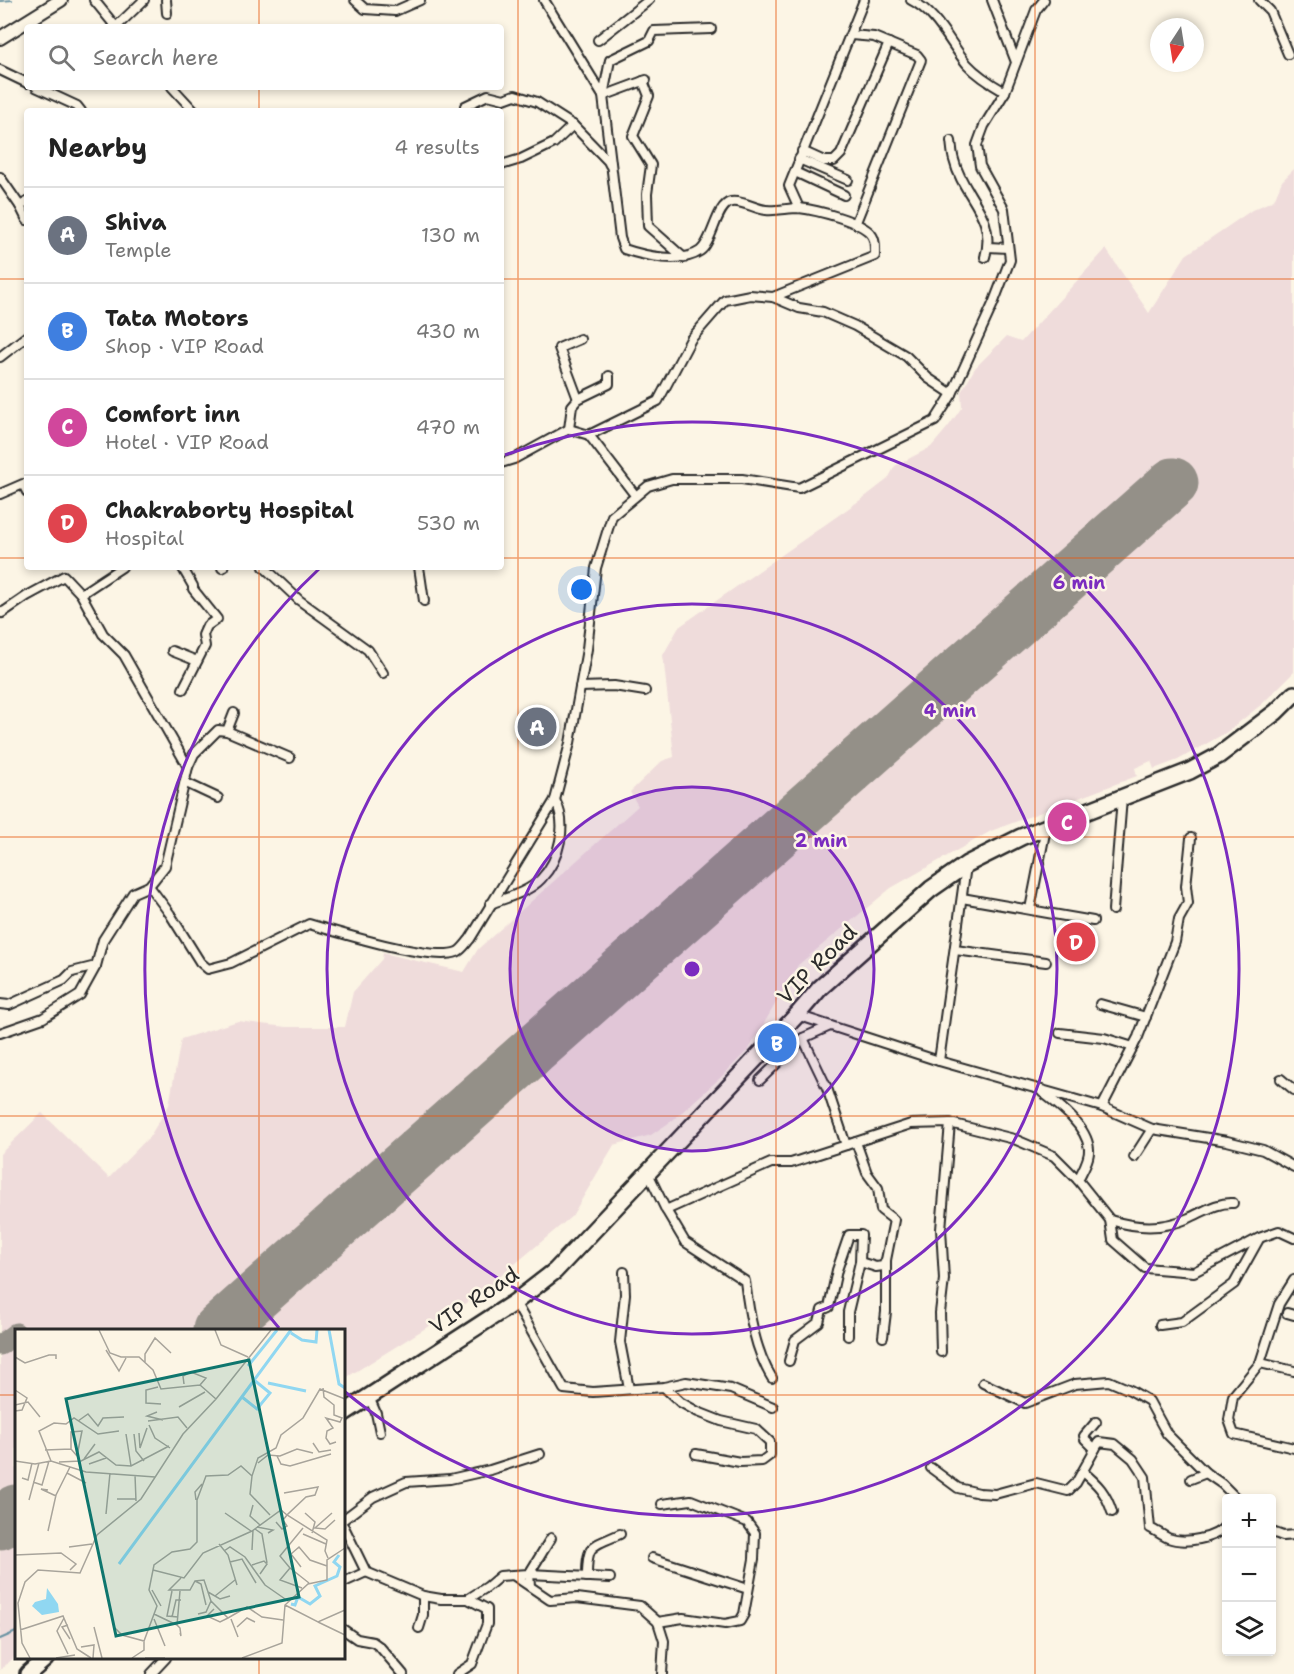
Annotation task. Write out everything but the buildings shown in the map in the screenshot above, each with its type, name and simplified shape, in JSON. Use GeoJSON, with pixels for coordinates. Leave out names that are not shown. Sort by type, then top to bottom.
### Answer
{"type":"FeatureCollection","features":[{"type":"Feature","properties":{"kind":"highway","name":"VIP Road"},"geometry":{"type":"LineString","coordinates":[[345,1412],[515,1302],[555,1270],[820,988],[931,889],[967,864],[1046,827],[1190,771],[1218,756],[1276,712],[1294,694]]}},
{"type":"Feature","properties":{"kind":"highway"},"geometry":{"type":"LineString","coordinates":[[28,1674],[45,1659]]}},
{"type":"Feature","properties":{"kind":"main road"},"geometry":{"type":"LineString","coordinates":[[0,38],[61,0]]}},
{"type":"Feature","properties":{"kind":"street"},"geometry":{"type":"LineString","coordinates":[[94,0],[114,24]]}},
{"type":"Feature","properties":{"kind":"street"},"geometry":{"type":"LineString","coordinates":[[119,24],[144,0]]}},
{"type":"Feature","properties":{"kind":"street"},"geometry":{"type":"LineString","coordinates":[[166,0],[167,14]]}},
{"type":"Feature","properties":{"kind":"street"},"geometry":{"type":"LineString","coordinates":[[356,0],[365,9],[395,11],[420,0]]}},
{"type":"Feature","properties":{"kind":"street"},"geometry":{"type":"LineString","coordinates":[[544,0],[603,96]]}},
{"type":"Feature","properties":{"kind":"street"},"geometry":{"type":"LineString","coordinates":[[598,40],[649,0]]}},
{"type":"Feature","properties":{"kind":"street"},"geometry":{"type":"LineString","coordinates":[[799,208],[789,186],[864,0]]}},
{"type":"Feature","properties":{"kind":"street"},"geometry":{"type":"LineString","coordinates":[[911,0],[923,6],[967,64],[983,79],[1005,92]]}},
{"type":"Feature","properties":{"kind":"street"},"geometry":{"type":"LineString","coordinates":[[992,0],[1016,62]]}},
{"type":"Feature","properties":{"kind":"street"},"geometry":{"type":"LineString","coordinates":[[149,886],[170,914],[200,962],[208,969],[231,963],[309,924],[372,942],[436,954],[458,951],[470,939],[555,800],[570,743],[587,649],[596,568],[612,516],[648,486],[672,479],[742,479],[799,488],[935,421],[952,394],[993,304],[1010,260],[1004,209],[980,166],[977,145],[984,126],[1005,92],[1036,10],[1044,0]]}},
{"type":"Feature","properties":{"kind":"street"},"geometry":{"type":"LineString","coordinates":[[1259,0],[1270,11],[1288,54]]}},
{"type":"Feature","properties":{"kind":"street"},"geometry":{"type":"LineString","coordinates":[[711,29],[654,31],[649,41],[610,60],[603,96],[620,238],[624,249],[639,254],[686,259],[701,250],[708,241],[723,206],[729,202],[768,211],[799,208],[856,222],[873,235],[875,256],[773,297]]}},
{"type":"Feature","properties":{"kind":"street"},"geometry":{"type":"LineString","coordinates":[[851,35],[874,37],[917,55],[921,60],[856,222]]}},
{"type":"Feature","properties":{"kind":"street"},"geometry":{"type":"LineString","coordinates":[[801,155],[834,161],[841,154],[889,43]]}},
{"type":"Feature","properties":{"kind":"street"},"geometry":{"type":"LineString","coordinates":[[0,70],[24,82]]}},
{"type":"Feature","properties":{"kind":"street"},"geometry":{"type":"LineString","coordinates":[[603,96],[645,80],[649,96],[633,136],[651,165],[647,194],[648,226],[686,259]]}},
{"type":"Feature","properties":{"kind":"street"},"geometry":{"type":"LineString","coordinates":[[42,90],[78,108]]}},
{"type":"Feature","properties":{"kind":"street"},"geometry":{"type":"LineString","coordinates":[[175,90],[191,108]]}},
{"type":"Feature","properties":{"kind":"street"},"geometry":{"type":"LineString","coordinates":[[465,106],[488,95],[504,99],[515,95],[537,102],[573,125],[608,161],[612,172]]}},
{"type":"Feature","properties":{"kind":"street"},"geometry":{"type":"LineString","coordinates":[[504,164],[521,159],[554,143],[573,125]]}},
{"type":"Feature","properties":{"kind":"street"},"geometry":{"type":"LineString","coordinates":[[951,141],[954,160],[987,227],[988,247],[985,257]]}},
{"type":"Feature","properties":{"kind":"street"},"geometry":{"type":"LineString","coordinates":[[801,155],[848,180]]}},
{"type":"Feature","properties":{"kind":"street"},"geometry":{"type":"LineString","coordinates":[[795,172],[844,195]]}},
{"type":"Feature","properties":{"kind":"street"},"geometry":{"type":"LineString","coordinates":[[0,177],[23,204]]}},
{"type":"Feature","properties":{"kind":"street"},"geometry":{"type":"LineString","coordinates":[[988,247],[1008,248]]}},
{"type":"Feature","properties":{"kind":"street"},"geometry":{"type":"LineString","coordinates":[[589,435],[658,401],[691,339],[725,300],[750,295],[773,297],[799,308],[824,312],[855,326],[906,356],[928,378],[952,394]]}},
{"type":"Feature","properties":{"kind":"street"},"geometry":{"type":"LineString","coordinates":[[0,357],[24,338]]}},
{"type":"Feature","properties":{"kind":"street"},"geometry":{"type":"LineString","coordinates":[[578,399],[559,348],[580,339]]}},
{"type":"Feature","properties":{"kind":"street"},"geometry":{"type":"LineString","coordinates":[[569,429],[572,406],[578,399],[609,384],[609,376]]}},
{"type":"Feature","properties":{"kind":"street"},"geometry":{"type":"LineString","coordinates":[[504,462],[569,429],[589,435],[635,495]]}},
{"type":"Feature","properties":{"kind":"street"},"geometry":{"type":"LineString","coordinates":[[0,494],[24,483]]}},
{"type":"Feature","properties":{"kind":"street"},"geometry":{"type":"LineString","coordinates":[[81,594],[117,570]]}},
{"type":"Feature","properties":{"kind":"street"},"geometry":{"type":"LineString","coordinates":[[183,689],[205,646],[203,634],[207,626],[217,619],[193,589],[194,586],[184,570]]}},
{"type":"Feature","properties":{"kind":"street"},"geometry":{"type":"LineString","coordinates":[[267,570],[299,600],[368,650],[383,673]]}},
{"type":"Feature","properties":{"kind":"street"},"geometry":{"type":"LineString","coordinates":[[419,570],[424,601]]}},
{"type":"Feature","properties":{"kind":"street"},"geometry":{"type":"LineString","coordinates":[[0,611],[2,613],[64,576],[81,594],[103,634],[124,655],[188,767]]}},
{"type":"Feature","properties":{"kind":"street"},"geometry":{"type":"LineString","coordinates":[[172,651],[197,661]]}},
{"type":"Feature","properties":{"kind":"street"},"geometry":{"type":"LineString","coordinates":[[580,687],[614,686],[645,690]]}},
{"type":"Feature","properties":{"kind":"street"},"geometry":{"type":"LineString","coordinates":[[227,731],[234,713]]}},
{"type":"Feature","properties":{"kind":"street"},"geometry":{"type":"LineString","coordinates":[[0,1033],[43,1018],[80,995],[96,966],[103,940],[133,893],[149,886],[165,866],[188,767],[194,754],[218,730],[227,731],[290,758]]}},
{"type":"Feature","properties":{"kind":"street"},"geometry":{"type":"LineString","coordinates":[[186,783],[218,798]]}},
{"type":"Feature","properties":{"kind":"street"},"geometry":{"type":"LineString","coordinates":[[1113,910],[1122,796]]}},
{"type":"Feature","properties":{"kind":"street"},"geometry":{"type":"LineString","coordinates":[[490,904],[516,895],[541,881],[554,860],[562,834],[561,811],[555,800]]}},
{"type":"Feature","properties":{"kind":"street"},"geometry":{"type":"LineString","coordinates":[[1030,909],[1046,827]]}},
{"type":"Feature","properties":{"kind":"street"},"geometry":{"type":"LineString","coordinates":[[1102,1107],[1146,1017],[1175,942],[1179,919],[1188,903],[1186,886],[1191,838]]}},
{"type":"Feature","properties":{"kind":"street"},"geometry":{"type":"LineString","coordinates":[[939,1061],[967,864]]}},
{"type":"Feature","properties":{"kind":"street"},"geometry":{"type":"LineString","coordinates":[[962,898],[1094,921]]}},
{"type":"Feature","properties":{"kind":"street"},"geometry":{"type":"LineString","coordinates":[[955,950],[1046,962]]}},
{"type":"Feature","properties":{"kind":"street"},"geometry":{"type":"LineString","coordinates":[[0,1004],[9,1005],[63,980],[72,972],[96,966]]}},
{"type":"Feature","properties":{"kind":"street"},"geometry":{"type":"LineString","coordinates":[[1100,1004],[1146,1017]]}},
{"type":"Feature","properties":{"kind":"street"},"geometry":{"type":"LineString","coordinates":[[797,1015],[939,1061],[1102,1107],[1152,1129],[1227,1141],[1263,1150],[1294,1167]]}},
{"type":"Feature","properties":{"kind":"street"},"geometry":{"type":"LineString","coordinates":[[760,1080],[803,1038],[830,1026]]}},
{"type":"Feature","properties":{"kind":"street"},"geometry":{"type":"LineString","coordinates":[[1060,1033],[1104,1038],[1133,1047]]}},
{"type":"Feature","properties":{"kind":"street"},"geometry":{"type":"LineString","coordinates":[[803,1038],[826,1088],[846,1145]]}},
{"type":"Feature","properties":{"kind":"street"},"geometry":{"type":"LineString","coordinates":[[1281,1079],[1294,1090]]}},
{"type":"Feature","properties":{"kind":"street"},"geometry":{"type":"LineString","coordinates":[[1037,1088],[1066,1110],[1086,1137],[1090,1151],[1078,1180]]}},
{"type":"Feature","properties":{"kind":"street"},"geometry":{"type":"LineString","coordinates":[[666,1210],[771,1163],[791,1163],[912,1124],[950,1123],[1014,1139],[1054,1156],[1078,1180],[1110,1220],[1113,1240],[1145,1268],[1194,1272],[1259,1238],[1279,1231],[1294,1238]]}},
{"type":"Feature","properties":{"kind":"street"},"geometry":{"type":"LineString","coordinates":[[941,1352],[940,1313],[944,1279],[941,1229],[950,1123]]}},
{"type":"Feature","properties":{"kind":"street"},"geometry":{"type":"LineString","coordinates":[[1134,1157],[1152,1129]]}},
{"type":"Feature","properties":{"kind":"street"},"geometry":{"type":"LineString","coordinates":[[856,1142],[867,1173],[878,1188],[881,1210],[894,1220],[886,1260],[886,1312],[883,1337]]}},
{"type":"Feature","properties":{"kind":"street"},"geometry":{"type":"LineString","coordinates":[[647,1172],[685,1242],[745,1281],[763,1364],[772,1378]]}},
{"type":"Feature","properties":{"kind":"street"},"geometry":{"type":"LineString","coordinates":[[1110,1220],[1132,1226],[1156,1227],[1185,1220],[1223,1203],[1233,1203]]}},
{"type":"Feature","properties":{"kind":"street"},"geometry":{"type":"LineString","coordinates":[[789,1360],[795,1340],[819,1322],[822,1310],[830,1307],[837,1270],[849,1235],[861,1235],[860,1262],[848,1312],[848,1336]]}},
{"type":"Feature","properties":{"kind":"street"},"geometry":{"type":"LineString","coordinates":[[1160,1325],[1182,1322],[1234,1284],[1259,1238]]}},
{"type":"Feature","properties":{"kind":"street"},"geometry":{"type":"LineString","coordinates":[[860,1262],[876,1267],[883,1266],[886,1260]]}},
{"type":"Feature","properties":{"kind":"street"},"geometry":{"type":"LineString","coordinates":[[624,1272],[625,1294],[620,1342],[628,1389]]}},
{"type":"Feature","properties":{"kind":"street"},"geometry":{"type":"LineString","coordinates":[[1294,1280],[1279,1304],[1260,1363],[1233,1396],[1229,1420],[1234,1434],[1294,1448]]}},
{"type":"Feature","properties":{"kind":"street"},"geometry":{"type":"LineString","coordinates":[[515,1302],[564,1389],[592,1392],[664,1387],[686,1382],[731,1389],[773,1407]]}},
{"type":"Feature","properties":{"kind":"street"},"geometry":{"type":"LineString","coordinates":[[1260,1363],[1294,1371]]}},
{"type":"Feature","properties":{"kind":"street"},"geometry":{"type":"LineString","coordinates":[[983,1383],[1025,1403],[1075,1384],[1109,1381],[1149,1401],[1167,1434],[1206,1473],[1232,1494]]}},
{"type":"Feature","properties":{"kind":"street"},"geometry":{"type":"LineString","coordinates":[[664,1387],[680,1402],[698,1412],[721,1421],[756,1429],[770,1442],[770,1455],[762,1461],[740,1462],[696,1454]]}},
{"type":"Feature","properties":{"kind":"street"},"geometry":{"type":"LineString","coordinates":[[369,1397],[376,1413],[380,1432]]}},
{"type":"Feature","properties":{"kind":"street"},"geometry":{"type":"LineString","coordinates":[[1095,1449],[1084,1439],[1084,1436],[1096,1422]]}},
{"type":"Feature","properties":{"kind":"street"},"geometry":{"type":"LineString","coordinates":[[931,1468],[958,1488],[979,1493],[995,1494],[1036,1483],[1068,1491],[1083,1472],[1099,1442],[1115,1444],[1133,1460],[1145,1477],[1150,1528],[1170,1539],[1203,1539],[1222,1530]]}},
{"type":"Feature","properties":{"kind":"street"},"geometry":{"type":"LineString","coordinates":[[345,1518],[373,1497],[406,1482],[450,1479],[490,1470],[540,1454]]}},
{"type":"Feature","properties":{"kind":"street"},"geometry":{"type":"LineString","coordinates":[[1083,1472],[1108,1498],[1112,1512]]}},
{"type":"Feature","properties":{"kind":"street"},"geometry":{"type":"LineString","coordinates":[[1191,1479],[1206,1473]]}},
{"type":"Feature","properties":{"kind":"street"},"geometry":{"type":"LineString","coordinates":[[658,1622],[683,1618],[724,1624],[740,1622],[744,1614],[754,1559],[755,1533],[747,1522],[692,1500],[662,1504]]}},
{"type":"Feature","properties":{"kind":"street"},"geometry":{"type":"LineString","coordinates":[[345,1529],[366,1572],[423,1596],[468,1599],[488,1609],[487,1624],[472,1664],[457,1674]]}},
{"type":"Feature","properties":{"kind":"street"},"geometry":{"type":"LineString","coordinates":[[1276,1533],[1284,1536],[1294,1535]]}},
{"type":"Feature","properties":{"kind":"street"},"geometry":{"type":"LineString","coordinates":[[587,1577],[587,1556],[594,1546],[620,1534]]}},
{"type":"Feature","properties":{"kind":"street"},"geometry":{"type":"LineString","coordinates":[[530,1586],[529,1574],[551,1538]]}},
{"type":"Feature","properties":{"kind":"street"},"geometry":{"type":"LineString","coordinates":[[652,1558],[748,1589]]}},
{"type":"Feature","properties":{"kind":"street"},"geometry":{"type":"LineString","coordinates":[[345,1582],[366,1572]]}},
{"type":"Feature","properties":{"kind":"street"},"geometry":{"type":"LineString","coordinates":[[468,1599],[500,1575],[610,1578]]}},
{"type":"Feature","properties":{"kind":"street"},"geometry":{"type":"LineString","coordinates":[[513,1575],[550,1600],[577,1598],[640,1605],[658,1622],[664,1641],[662,1674]]}},
{"type":"Feature","properties":{"kind":"street"},"geometry":{"type":"LineString","coordinates":[[419,1628],[423,1615],[423,1596]]}},
{"type":"Feature","properties":{"kind":"street"},"geometry":{"type":"LineString","coordinates":[[345,1631],[357,1639],[373,1642],[380,1647],[404,1674]]}},
{"type":"Feature","properties":{"kind":"street"},"geometry":{"type":"LineString","coordinates":[[151,1674],[165,1659]]}},
{"type":"Feature","properties":{"kind":"shaded area"},"geometry":{"type":"Polygon","coordinates":[[[1294,169],[1294,672],[1262,704],[1227,732],[1178,760],[1154,769],[1151,761],[1135,768],[1137,776],[991,831],[891,888],[798,965],[749,1049],[719,1079],[673,1120],[651,1135],[614,1145],[572,1216],[477,1296],[345,1378],[345,1329],[15,1329],[15,1657],[0,1670],[0,1154],[42,1113],[109,1178],[150,1136],[169,1105],[181,1039],[238,1021],[286,1027],[345,1027],[353,992],[382,959],[383,953],[464,972],[478,949],[638,806],[630,792],[662,761],[674,757],[663,655],[679,627],[866,496],[888,479],[895,466],[931,447],[962,407],[961,392],[975,368],[1006,337],[1021,342],[1106,249],[1149,313],[1186,255],[1252,210],[1274,200],[1282,181],[1294,169]]]}},
{"type":"Feature","properties":{"kind":"waterway"},"geometry":{"type":"LineString","coordinates":[[0,1],[12,0]]}},
{"type":"Feature","properties":{"kind":"waterway"},"geometry":{"type":"LineString","coordinates":[[0,1639],[15,1632]]}},
{"type":"Feature","properties":{"kind":"taxiway"},"geometry":{"type":"LineString","coordinates":[[0,1345],[15,1334]]}},
{"type":"Feature","properties":{"kind":"runway"},"geometry":{"type":"LineString","coordinates":[[219,1329],[1173,483]]}},
{"type":"Feature","properties":{"kind":"runway"},"geometry":{"type":"LineString","coordinates":[[0,1524],[15,1511]]}},
{"type":"Feature","properties":{"kind":"place","name":"Shiva"},"geometry":{"type":"Point","coordinates":[537,727]}},
{"type":"Feature","properties":{"kind":"place","name":"Comfort inn"},"geometry":{"type":"Point","coordinates":[1067,822]}},
{"type":"Feature","properties":{"kind":"place","name":"Chakraborty Hospital"},"geometry":{"type":"Point","coordinates":[1076,942]}},
{"type":"Feature","properties":{"kind":"place","name":"Tata Motors"},"geometry":{"type":"Point","coordinates":[777,1043]}}]}
